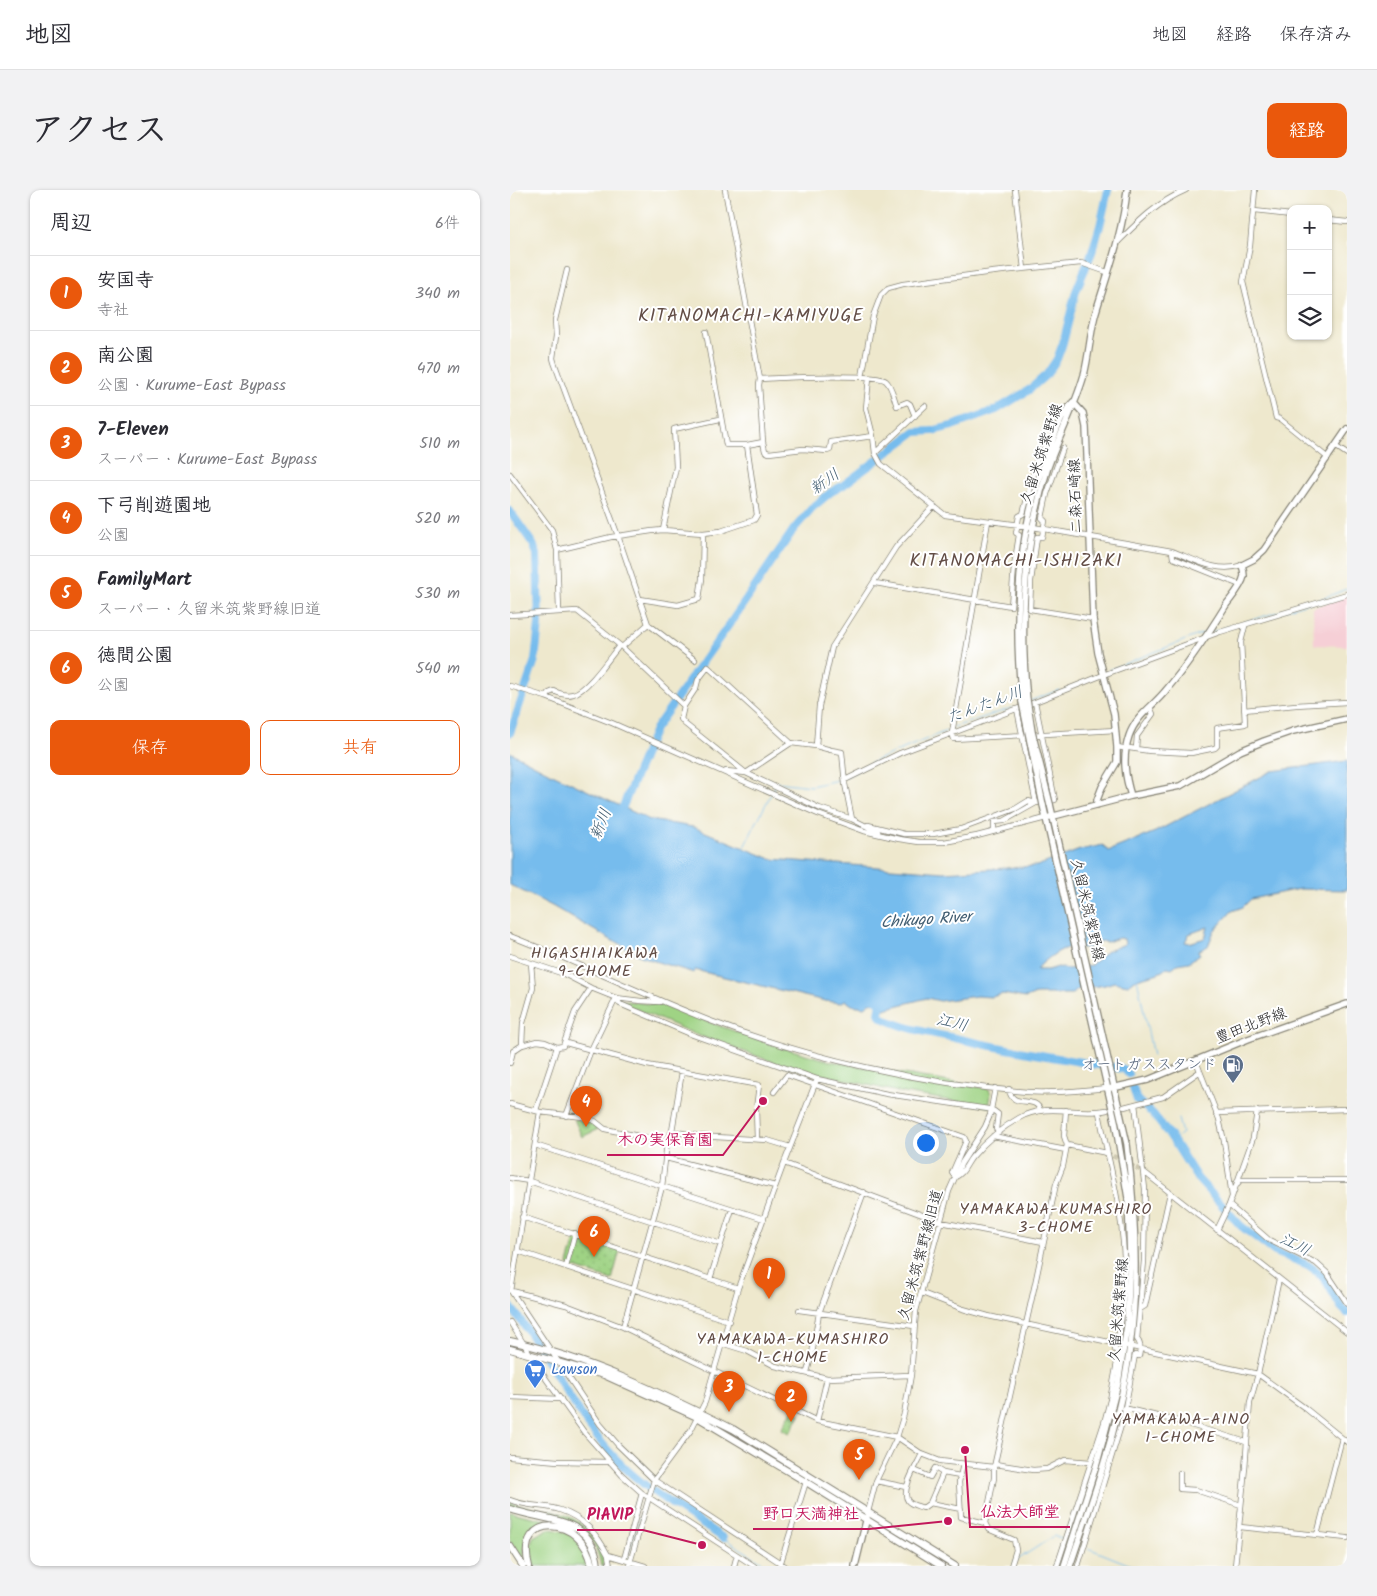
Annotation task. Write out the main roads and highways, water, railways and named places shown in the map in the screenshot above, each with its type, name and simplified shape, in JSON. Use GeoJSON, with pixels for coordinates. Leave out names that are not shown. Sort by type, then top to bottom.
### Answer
{"type":"FeatureCollection","features":[{"type":"Feature","properties":{"kind":"highway"},"geometry":{"type":"LineString","coordinates":[[510,1341],[526,1344],[587,1363],[630,1379],[698,1414],[941,1566]]}},
{"type":"Feature","properties":{"kind":"highway"},"geometry":{"type":"LineString","coordinates":[[510,1349],[604,1375],[733,1429],[955,1566]]}},
{"type":"Feature","properties":{"kind":"highway"},"geometry":{"type":"LineString","coordinates":[[510,1510],[554,1519],[574,1526],[590,1542],[596,1552],[598,1566]]}},
{"type":"Feature","properties":{"kind":"highway"},"geometry":{"type":"LineString","coordinates":[[529,1566],[527,1551],[530,1538],[536,1531],[553,1526],[566,1530],[580,1539],[587,1549],[592,1566]]}},
{"type":"Feature","properties":{"kind":"highway"},"geometry":{"type":"LineString","coordinates":[[510,1546],[523,1566]]}},
{"type":"Feature","properties":{"kind":"main road"},"geometry":{"type":"LineString","coordinates":[[1073,402],[1084,374],[1091,331],[1115,245],[1127,190]]}},
{"type":"Feature","properties":{"kind":"main road","name":"久留米筑紫野線"},"geometry":{"type":"LineString","coordinates":[[1073,402],[1071,412],[1049,464],[1030,527],[1024,600],[1024,701],[1109,1080],[1108,1088],[1128,1198],[1130,1279],[1127,1345]]}},
{"type":"Feature","properties":{"kind":"main road","name":"二森石崎線"},"geometry":{"type":"LineString","coordinates":[[1073,402],[1082,413],[1086,427],[1093,619],[1102,675],[1110,701],[1120,748],[1116,762],[1102,786],[1097,805]]}},
{"type":"Feature","properties":{"kind":"main road"},"geometry":{"type":"LineString","coordinates":[[1131,796],[1126,773],[1127,746],[1134,726],[1141,714],[1166,691],[1240,585],[1244,574],[1242,565],[1254,559],[1264,550],[1347,429]]}},
{"type":"Feature","properties":{"kind":"main road"},"geometry":{"type":"LineString","coordinates":[[1050,817],[1131,796],[1180,786],[1240,751],[1264,741],[1293,731],[1347,719]]}},
{"type":"Feature","properties":{"kind":"main road","name":"豊田北野線"},"geometry":{"type":"LineString","coordinates":[[1108,1088],[1148,1080],[1248,1039],[1347,1004]]}},
{"type":"Feature","properties":{"kind":"main road","name":"久留米筑紫野線"},"geometry":{"type":"LineString","coordinates":[[1064,1566],[1118,1411],[1135,1280],[1135,1224],[1127,1144],[1115,1088],[1109,1080]]}},
{"type":"Feature","properties":{"kind":"main road","name":"久留米筑紫野線"},"geometry":{"type":"LineString","coordinates":[[1070,1566],[1100,1465]]}},
{"type":"Feature","properties":{"kind":"main road"},"geometry":{"type":"LineString","coordinates":[[855,1566],[868,1512]]}},
{"type":"Feature","properties":{"kind":"water","name":"Chikugo River"},"geometry":{"type":"Polygon","coordinates":[[[510,752],[650,820],[693,827],[771,859],[944,872],[1037,866],[1080,850],[1103,845],[1108,851],[1155,832],[1272,771],[1347,761],[1347,890],[1299,889],[1251,899],[1243,907],[1232,911],[1214,931],[1208,946],[1198,951],[1200,954],[1189,962],[1177,964],[1172,968],[1167,967],[1159,973],[1137,979],[1128,985],[1114,982],[1079,989],[1072,994],[1036,994],[1026,998],[1003,994],[991,997],[977,996],[940,1001],[927,998],[884,1009],[876,1002],[870,1003],[865,1007],[852,1005],[845,1000],[841,1003],[825,1001],[695,970],[694,973],[645,958],[552,906],[510,885],[510,752]],[[1208,927],[1189,934],[1185,942],[1189,943],[1205,938],[1208,927]],[[1119,938],[1107,942],[1100,941],[1086,948],[1072,947],[1063,949],[1047,959],[1037,970],[1048,970],[1058,967],[1068,969],[1091,965],[1107,951],[1125,944],[1124,939],[1119,938]]]}},
{"type":"Feature","properties":{"kind":"waterway","name":"新川"},"geometry":{"type":"LineString","coordinates":[[619,816],[655,729],[794,529],[812,508],[831,492],[842,486],[915,432],[932,431],[952,426],[996,410],[1029,390],[1047,374],[1057,359],[1063,343],[1076,291],[1092,252],[1100,226],[1108,190]]}},
{"type":"Feature","properties":{"kind":"waterway"},"geometry":{"type":"LineString","coordinates":[[510,511],[533,544],[537,554],[539,624],[535,660],[510,733]]}},
{"type":"Feature","properties":{"kind":"waterway","name":"たんたん川"},"geometry":{"type":"LineString","coordinates":[[1212,632],[1321,599],[1347,589]]}},
{"type":"Feature","properties":{"kind":"waterway","name":"たんたん川"},"geometry":{"type":"LineString","coordinates":[[1109,670],[1206,633]]}},
{"type":"Feature","properties":{"kind":"waterway","name":"たんたん川"},"geometry":{"type":"LineString","coordinates":[[1030,701],[1059,690]]}},
{"type":"Feature","properties":{"kind":"waterway","name":"たんたん川"},"geometry":{"type":"LineString","coordinates":[[954,727],[1012,708]]}},
{"type":"Feature","properties":{"kind":"waterway","name":"たんたん川"},"geometry":{"type":"LineString","coordinates":[[845,777],[879,759],[951,729]]}},
{"type":"Feature","properties":{"kind":"waterway","name":"たんたん川"},"geometry":{"type":"LineString","coordinates":[[773,791],[777,782],[811,786],[842,779]]}},
{"type":"Feature","properties":{"kind":"waterway","name":"たんたん川"},"geometry":{"type":"LineString","coordinates":[[743,849],[771,794]]}},
{"type":"Feature","properties":{"kind":"waterway"},"geometry":{"type":"LineString","coordinates":[[1137,978],[1153,1056]]}},
{"type":"Feature","properties":{"kind":"waterway","name":"江川"},"geometry":{"type":"LineString","coordinates":[[875,999],[881,1003],[879,1013],[881,1017],[908,1028],[1018,1051],[1124,1069],[1129,1074]]}},
{"type":"Feature","properties":{"kind":"waterway","name":"江川"},"geometry":{"type":"LineString","coordinates":[[1133,1088],[1137,1100],[1153,1114],[1173,1140],[1197,1178],[1241,1226],[1275,1252],[1308,1265],[1318,1272],[1347,1313]]}},
{"type":"Feature","properties":{"kind":"waterway"},"geometry":{"type":"LineString","coordinates":[[1173,1140],[1182,1133],[1178,1119]]}},
{"type":"Feature","properties":{"kind":"waterway"},"geometry":{"type":"LineString","coordinates":[[510,1306],[537,1344],[587,1423],[616,1459],[640,1481],[667,1501],[723,1538]]}},
{"type":"Feature","properties":{"kind":"waterway"},"geometry":{"type":"LineString","coordinates":[[647,1494],[649,1487]]}},
{"type":"Feature","properties":{"kind":"waterway"},"geometry":{"type":"LineString","coordinates":[[627,1558],[646,1497]]}},
{"type":"Feature","properties":{"kind":"waterway"},"geometry":{"type":"LineString","coordinates":[[1014,1562],[1054,1536],[1062,1538]]}},
{"type":"Feature","properties":{"kind":"waterway"},"geometry":{"type":"LineString","coordinates":[[723,1538],[769,1566]]}},
{"type":"Feature","properties":{"kind":"waterway"},"geometry":{"type":"LineString","coordinates":[[1088,1548],[1133,1566]]}},
{"type":"Feature","properties":{"kind":"tunnel"},"geometry":{"type":"LineString","coordinates":[[1107,1153],[1144,1172]]}},
{"type":"Feature","properties":{"kind":"place","name":"オートガススタンド"},"geometry":{"type":"Point","coordinates":[1233,1084]}},
{"type":"Feature","properties":{"kind":"place","name":"木の実保育園"},"geometry":{"type":"Point","coordinates":[763,1101]}},
{"type":"Feature","properties":{"kind":"place","name":"下弓削遊園地"},"geometry":{"type":"Point","coordinates":[586,1127]}},
{"type":"Feature","properties":{"kind":"place","name":"徳間公園"},"geometry":{"type":"Point","coordinates":[594,1257]}},
{"type":"Feature","properties":{"kind":"place","name":"安国寺"},"geometry":{"type":"Point","coordinates":[769,1299]}},
{"type":"Feature","properties":{"kind":"place","name":"Lawson"},"geometry":{"type":"Point","coordinates":[535,1389]}},
{"type":"Feature","properties":{"kind":"place","name":"7-Eleven"},"geometry":{"type":"Point","coordinates":[729,1412]}},
{"type":"Feature","properties":{"kind":"place","name":"南公園"},"geometry":{"type":"Point","coordinates":[791,1422]}},
{"type":"Feature","properties":{"kind":"place","name":"仏法大師堂"},"geometry":{"type":"Point","coordinates":[965,1450]}},
{"type":"Feature","properties":{"kind":"place","name":"FamilyMart"},"geometry":{"type":"Point","coordinates":[859,1480]}},
{"type":"Feature","properties":{"kind":"place","name":"野口天満神社"},"geometry":{"type":"Point","coordinates":[948,1521]}},
{"type":"Feature","properties":{"kind":"place","name":"PIAVIP"},"geometry":{"type":"Point","coordinates":[702,1545]}},
{"type":"Feature","properties":{"kind":"district","name":"KITANOMACHI-KAMIYUGE"},"geometry":{"type":"Point","coordinates":[751,316]}},
{"type":"Feature","properties":{"kind":"district","name":"KITANOMACHI-ISHIZAKI"},"geometry":{"type":"Point","coordinates":[1016,561]}},
{"type":"Feature","properties":{"kind":"district","name":"HIGASHIAIKAWA 9-CHOME"},"geometry":{"type":"Point","coordinates":[595,962]}},
{"type":"Feature","properties":{"kind":"district","name":"YAMAKAWA-KUMASHIRO 3-CHOME"},"geometry":{"type":"Point","coordinates":[1056,1218]}},
{"type":"Feature","properties":{"kind":"district","name":"YAMAKAWA-KUMASHIRO 1-CHOME"},"geometry":{"type":"Point","coordinates":[793,1348]}},
{"type":"Feature","properties":{"kind":"district","name":"YAMAKAWA-AINO 1-CHOME"},"geometry":{"type":"Point","coordinates":[1181,1428]}}]}
